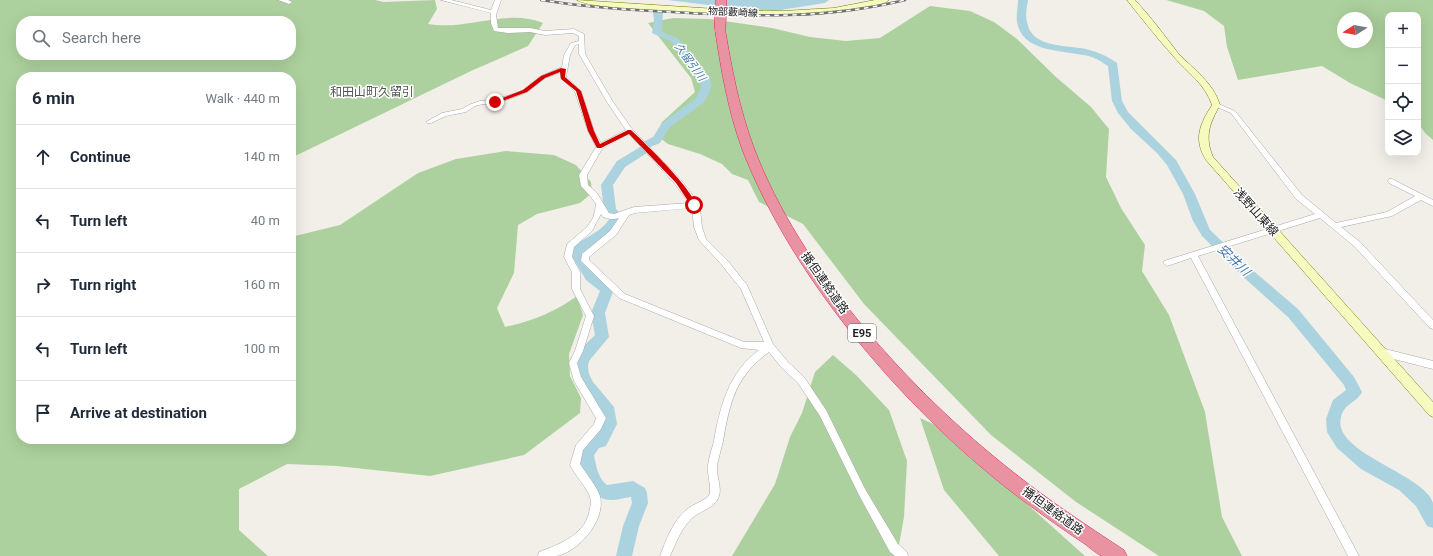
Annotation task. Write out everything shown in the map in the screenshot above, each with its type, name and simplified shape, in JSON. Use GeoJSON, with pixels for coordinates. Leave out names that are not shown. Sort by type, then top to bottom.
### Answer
{"type":"FeatureCollection","features":[{"type":"Feature","properties":{"kind":"highway","name":"播但連絡道路"},"geometry":{"type":"LineString","coordinates":[[721,0],[720,29],[728,85],[750,152],[776,206],[794,237],[838,303],[894,371],[927,406],[973,449],[1025,492],[1118,556]]}},
{"type":"Feature","properties":{"kind":"main road","name":"物部藪崎線"},"geometry":{"type":"LineString","coordinates":[[581,0],[759,14],[791,14],[852,7],[885,0]]}},
{"type":"Feature","properties":{"kind":"main road"},"geometry":{"type":"LineString","coordinates":[[1131,0],[1176,55],[1210,90],[1216,104]]}},
{"type":"Feature","properties":{"kind":"main road","name":"浅野山東線"},"geometry":{"type":"LineString","coordinates":[[1216,104],[1207,121],[1202,138],[1202,146],[1221,173],[1433,411]]}},
{"type":"Feature","properties":{"kind":"street"},"geometry":{"type":"LineString","coordinates":[[281,0],[289,2]]}},
{"type":"Feature","properties":{"kind":"street"},"geometry":{"type":"LineString","coordinates":[[444,0],[493,12]]}},
{"type":"Feature","properties":{"kind":"street"},"geometry":{"type":"LineString","coordinates":[[498,0],[493,12],[494,26],[496,30],[530,30],[545,34],[574,31],[582,35],[582,54],[590,70],[630,131],[678,182],[689,196],[694,205],[698,228],[703,240],[732,271],[744,287],[770,346],[785,365],[801,380],[823,414],[862,492],[894,548],[904,556]]}},
{"type":"Feature","properties":{"kind":"street"},"geometry":{"type":"LineString","coordinates":[[581,42],[573,44],[567,55],[563,69],[563,78],[578,91],[591,131],[599,147]]}},
{"type":"Feature","properties":{"kind":"street"},"geometry":{"type":"LineString","coordinates":[[429,122],[444,114],[464,111],[473,105],[482,102],[495,102],[518,94],[525,91],[543,77],[563,69]]}},
{"type":"Feature","properties":{"kind":"street"},"geometry":{"type":"LineString","coordinates":[[1216,104],[1233,112],[1299,197],[1356,244],[1433,326]]}},
{"type":"Feature","properties":{"kind":"street"},"geometry":{"type":"LineString","coordinates":[[630,131],[599,147],[583,175],[585,186],[606,215],[621,215],[634,210],[694,205]]}},
{"type":"Feature","properties":{"kind":"street"},"geometry":{"type":"LineString","coordinates":[[1392,181],[1433,204]]}},
{"type":"Feature","properties":{"kind":"street"},"geometry":{"type":"LineString","coordinates":[[1334,226],[1388,214],[1421,196]]}},
{"type":"Feature","properties":{"kind":"street"},"geometry":{"type":"LineString","coordinates":[[543,556],[557,551],[581,537],[587,530],[596,502],[595,496],[575,465],[579,448],[598,426],[601,418],[577,378],[573,363],[581,345],[590,316],[576,289],[576,272],[568,256],[570,246],[585,235],[593,224],[599,211],[599,204]]}},
{"type":"Feature","properties":{"kind":"street"},"geometry":{"type":"LineString","coordinates":[[621,215],[613,233],[585,256],[585,261],[622,296],[744,346],[770,346]]}},
{"type":"Feature","properties":{"kind":"street"},"geometry":{"type":"LineString","coordinates":[[1167,262],[1193,256],[1321,215]]}},
{"type":"Feature","properties":{"kind":"street"},"geometry":{"type":"LineString","coordinates":[[1193,256],[1354,556]]}},
{"type":"Feature","properties":{"kind":"street"},"geometry":{"type":"LineString","coordinates":[[665,556],[686,516],[709,502],[714,496],[716,490],[712,473],[724,408],[732,388],[743,368],[757,355],[770,346]]}},
{"type":"Feature","properties":{"kind":"street"},"geometry":{"type":"LineString","coordinates":[[1380,352],[1433,365]]}},
{"type":"Feature","properties":{"kind":"green space"},"geometry":{"type":"Polygon","coordinates":[[[0,0],[375,0],[384,2],[435,0],[437,9],[428,24],[457,25],[515,18],[529,19],[543,23],[528,46],[471,71],[296,156],[296,72],[16,72],[16,444],[296,444],[296,236],[340,225],[418,173],[456,159],[506,151],[554,155],[576,165],[591,182],[592,193],[580,203],[537,214],[518,225],[514,273],[497,308],[505,327],[525,322],[543,315],[560,307],[577,296],[583,315],[569,354],[570,376],[581,398],[580,413],[524,455],[430,476],[337,466],[287,464],[239,489],[239,530],[268,556],[0,556],[0,0]]]}},
{"type":"Feature","properties":{"kind":"green space"},"geometry":{"type":"Polygon","coordinates":[[[1166,0],[1433,0],[1433,140],[1421,127],[1421,12],[1385,12],[1385,100],[1350,83],[1322,66],[1238,80],[1227,47],[1224,26],[1204,11],[1166,0]]]}},
{"type":"Feature","properties":{"kind":"green space"},"geometry":{"type":"Polygon","coordinates":[[[930,6],[970,11],[994,22],[1017,39],[1056,77],[1091,107],[1109,129],[1106,177],[1121,208],[1145,245],[1142,271],[1169,315],[1205,412],[1222,517],[1242,556],[1159,556],[1076,502],[991,435],[864,304],[803,224],[759,202],[748,180],[732,174],[722,164],[700,154],[668,144],[656,135],[662,122],[695,92],[691,78],[648,23],[673,18],[710,19],[772,28],[810,37],[846,41],[880,38],[930,6]]]}},
{"type":"Feature","properties":{"kind":"green space"},"geometry":{"type":"Polygon","coordinates":[[[833,355],[856,375],[889,410],[907,461],[904,517],[897,556],[732,556],[775,484],[790,437],[802,413],[815,372],[833,355]]]}},
{"type":"Feature","properties":{"kind":"green space"},"geometry":{"type":"Polygon","coordinates":[[[920,418],[942,428],[1085,556],[999,556],[944,490],[920,418]]]}},
{"type":"Feature","properties":{"kind":"water"},"geometry":{"type":"Polygon","coordinates":[[[668,0],[829,0],[825,3],[774,11],[748,10],[668,0]]]}},
{"type":"Feature","properties":{"kind":"waterway","name":"安井川"},"geometry":{"type":"LineString","coordinates":[[1023,0],[1022,21],[1027,35],[1038,43],[1101,56],[1113,65],[1117,101],[1123,113],[1135,127],[1161,150],[1172,163],[1189,194],[1199,221],[1206,233],[1245,271],[1293,313],[1349,381],[1355,392],[1339,403],[1333,419],[1335,432],[1342,443],[1367,464],[1405,485],[1422,501],[1433,520]]}},
{"type":"Feature","properties":{"kind":"waterway","name":"久留引川"},"geometry":{"type":"LineString","coordinates":[[647,145],[657,139],[666,125],[699,101],[704,94],[706,87],[705,78],[675,40],[657,33],[659,22],[658,11]]}},
{"type":"Feature","properties":{"kind":"waterway","name":"久留引川"},"geometry":{"type":"LineString","coordinates":[[624,556],[631,526],[640,503],[639,493],[633,489],[617,493],[605,492],[600,489],[592,479],[586,454],[594,442],[601,441],[609,424],[607,407],[588,386],[582,375],[581,366],[583,358],[602,337],[598,313],[607,289],[591,276],[576,253],[577,250],[605,233],[614,223],[617,216],[610,211],[607,185],[621,164],[643,150]]}},
{"type":"Feature","properties":{"kind":"railway"},"geometry":{"type":"LineString","coordinates":[[541,0],[574,5],[624,9],[732,15],[790,15],[847,11],[905,0]]}},
{"type":"Feature","properties":{"kind":"district","name":"和田山町久留引"},"geometry":{"type":"Point","coordinates":[372,92]}},
{"type":"Feature","properties":{"kind":"route"},"geometry":{"type":"LineString","coordinates":[[495,102],[525,91],[543,77],[563,69],[563,78],[578,91],[583,102],[591,131],[599,147],[630,131],[678,182],[694,205]]}}]}
